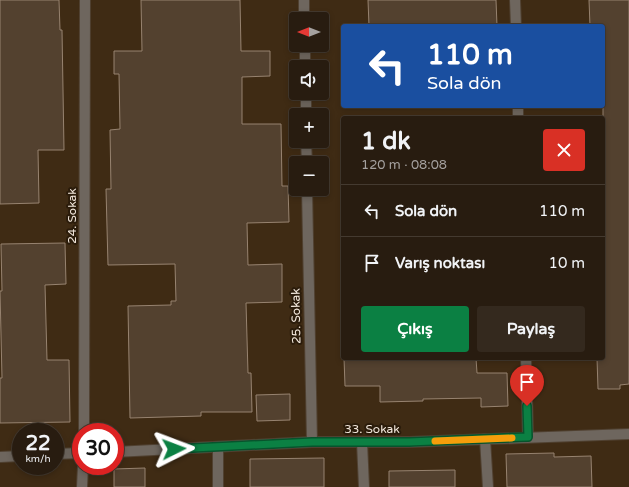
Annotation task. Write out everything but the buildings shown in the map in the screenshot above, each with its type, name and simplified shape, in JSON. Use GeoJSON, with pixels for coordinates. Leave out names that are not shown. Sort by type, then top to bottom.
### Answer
{"type":"FeatureCollection","features":[{"type":"Feature","properties":{"kind":"street","name":"24. Sokak"},"geometry":{"type":"LineString","coordinates":[[84,423],[85,0]]}},
{"type":"Feature","properties":{"kind":"street"},"geometry":{"type":"LineString","coordinates":[[304,0],[304,12]]}},
{"type":"Feature","properties":{"kind":"street"},"geometry":{"type":"LineString","coordinates":[[515,0],[516,24]]}},
{"type":"Feature","properties":{"kind":"street","name":"25. Sokak"},"geometry":{"type":"LineString","coordinates":[[307,196],[312,442]]}},
{"type":"Feature","properties":{"kind":"street"},"geometry":{"type":"LineString","coordinates":[[526,360],[528,437]]}},
{"type":"Feature","properties":{"kind":"street","name":"33. Sokak"},"geometry":{"type":"LineString","coordinates":[[124,451],[312,442],[409,442],[629,434]]}},
{"type":"Feature","properties":{"kind":"street"},"geometry":{"type":"LineString","coordinates":[[485,439],[488,487]]}},
{"type":"Feature","properties":{"kind":"street"},"geometry":{"type":"LineString","coordinates":[[362,442],[364,487]]}},
{"type":"Feature","properties":{"kind":"street"},"geometry":{"type":"LineString","coordinates":[[218,446],[218,487]]}},
{"type":"Feature","properties":{"kind":"street"},"geometry":{"type":"LineString","coordinates":[[0,457],[12,456]]}},
{"type":"Feature","properties":{"kind":"street"},"geometry":{"type":"LineString","coordinates":[[82,487],[83,475]]}},
{"type":"Feature","properties":{"kind":"shaded area"},"geometry":{"type":"Polygon","coordinates":[[[0,0],[629,0],[629,487],[0,487],[0,0]]]}},
{"type":"Feature","properties":{"kind":"slow traffic"},"geometry":{"type":"LineString","coordinates":[[435,441],[512,438]]}},
{"type":"Feature","properties":{"kind":"route"},"geometry":{"type":"LineString","coordinates":[[174,449],[312,442],[409,442],[528,437],[527,406]]}}]}
